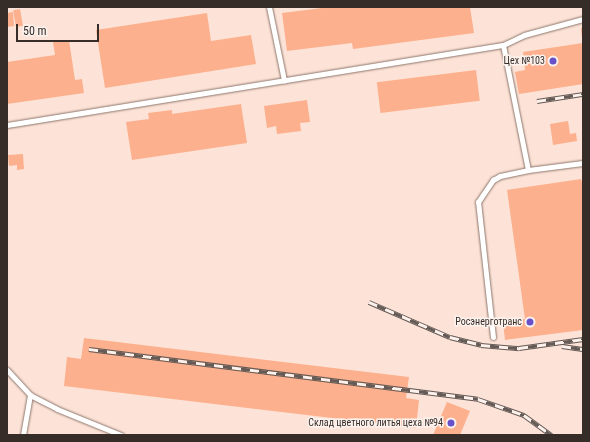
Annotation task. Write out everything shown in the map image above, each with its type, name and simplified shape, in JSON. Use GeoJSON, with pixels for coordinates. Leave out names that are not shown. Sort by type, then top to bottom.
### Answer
{"type":"FeatureCollection","features":[{"type":"Feature","properties":{"kind":"lane"},"geometry":{"type":"LineString","coordinates":[[269,7],[284,80]]}},
{"type":"Feature","properties":{"kind":"lane"},"geometry":{"type":"LineString","coordinates":[[7,125],[503,45],[524,35],[583,19]]}},
{"type":"Feature","properties":{"kind":"lane"},"geometry":{"type":"LineString","coordinates":[[503,45],[528,170]]}},
{"type":"Feature","properties":{"kind":"lane"},"geometry":{"type":"LineString","coordinates":[[494,337],[478,202],[493,180],[504,175],[528,170],[583,163]]}},
{"type":"Feature","properties":{"kind":"lane"},"geometry":{"type":"LineString","coordinates":[[7,370],[30,395],[57,409],[121,435]]}},
{"type":"Feature","properties":{"kind":"lane"},"geometry":{"type":"LineString","coordinates":[[23,435],[30,395]]}},
{"type":"Feature","properties":{"kind":"shaded area"},"geometry":{"type":"Polygon","coordinates":[[[7,7],[583,7],[583,435],[7,435],[7,7]]]}},
{"type":"Feature","properties":{"kind":"building"},"geometry":{"type":"Polygon","coordinates":[[[330,7],[470,7],[474,33],[353,49],[352,43],[287,51],[282,13],[330,7]]]}},
{"type":"Feature","properties":{"kind":"building"},"geometry":{"type":"Polygon","coordinates":[[[20,9],[23,26],[16,27],[13,10],[20,9]]]}},
{"type":"Feature","properties":{"kind":"building"},"geometry":{"type":"Polygon","coordinates":[[[13,12],[14,26],[7,27],[7,13],[13,12]]]}},
{"type":"Feature","properties":{"kind":"building"},"geometry":{"type":"Polygon","coordinates":[[[207,13],[211,41],[251,35],[256,64],[105,88],[96,30],[207,13]]]}},
{"type":"Feature","properties":{"kind":"building"},"geometry":{"type":"Polygon","coordinates":[[[581,28],[583,28],[583,39],[582,39],[581,28]]]}},
{"type":"Feature","properties":{"kind":"building"},"geometry":{"type":"Polygon","coordinates":[[[69,40],[75,80],[82,79],[84,93],[7,104],[7,62],[55,55],[53,42],[69,40]]]}},
{"type":"Feature","properties":{"kind":"building","name":"Цех №103"},"geometry":{"type":"Polygon","coordinates":[[[583,43],[583,84],[519,94],[515,72],[525,70],[523,52],[583,43]]]}},
{"type":"Feature","properties":{"kind":"building"},"geometry":{"type":"Polygon","coordinates":[[[476,70],[480,101],[381,113],[377,82],[476,70]]]}},
{"type":"Feature","properties":{"kind":"building"},"geometry":{"type":"Polygon","coordinates":[[[307,100],[310,122],[300,123],[301,131],[277,134],[276,126],[267,128],[264,106],[307,100]]]}},
{"type":"Feature","properties":{"kind":"building"},"geometry":{"type":"Polygon","coordinates":[[[241,104],[247,143],[132,160],[126,122],[149,119],[148,113],[172,110],[172,114],[241,104]]]}},
{"type":"Feature","properties":{"kind":"building"},"geometry":{"type":"Polygon","coordinates":[[[568,121],[570,134],[576,133],[577,141],[553,145],[550,124],[568,121]]]}},
{"type":"Feature","properties":{"kind":"building"},"geometry":{"type":"Polygon","coordinates":[[[23,154],[24,169],[17,170],[17,165],[9,166],[8,155],[23,154]]]}},
{"type":"Feature","properties":{"kind":"building"},"geometry":{"type":"Polygon","coordinates":[[[581,179],[583,186],[583,330],[505,340],[503,322],[525,319],[507,190],[581,179]]]}},
{"type":"Feature","properties":{"kind":"building"},"geometry":{"type":"Polygon","coordinates":[[[84,338],[409,377],[406,398],[419,400],[416,428],[64,386],[67,357],[81,359],[84,338]]]}},
{"type":"Feature","properties":{"kind":"building","name":"Склад цветного литья цеха №94"},"geometry":{"type":"Polygon","coordinates":[[[447,402],[470,411],[460,435],[433,435],[447,402]]]}},
{"type":"Feature","properties":{"kind":"railway"},"geometry":{"type":"LineString","coordinates":[[537,101],[583,94]]}},
{"type":"Feature","properties":{"kind":"railway"},"geometry":{"type":"LineString","coordinates":[[369,302],[450,337],[481,345],[519,348],[583,339]]}},
{"type":"Feature","properties":{"kind":"railway"},"geometry":{"type":"LineString","coordinates":[[562,346],[583,349]]}},
{"type":"Feature","properties":{"kind":"railway"},"geometry":{"type":"LineString","coordinates":[[89,349],[478,399],[524,415],[552,435]]}},
{"type":"Feature","properties":{"kind":"place","name":"Цех №103"},"geometry":{"type":"Point","coordinates":[553,61]}},
{"type":"Feature","properties":{"kind":"place","name":"Росэнерготранс"},"geometry":{"type":"Point","coordinates":[530,322]}},
{"type":"Feature","properties":{"kind":"place","name":"Склад цветного литья цеха №94"},"geometry":{"type":"Point","coordinates":[451,423]}}]}
